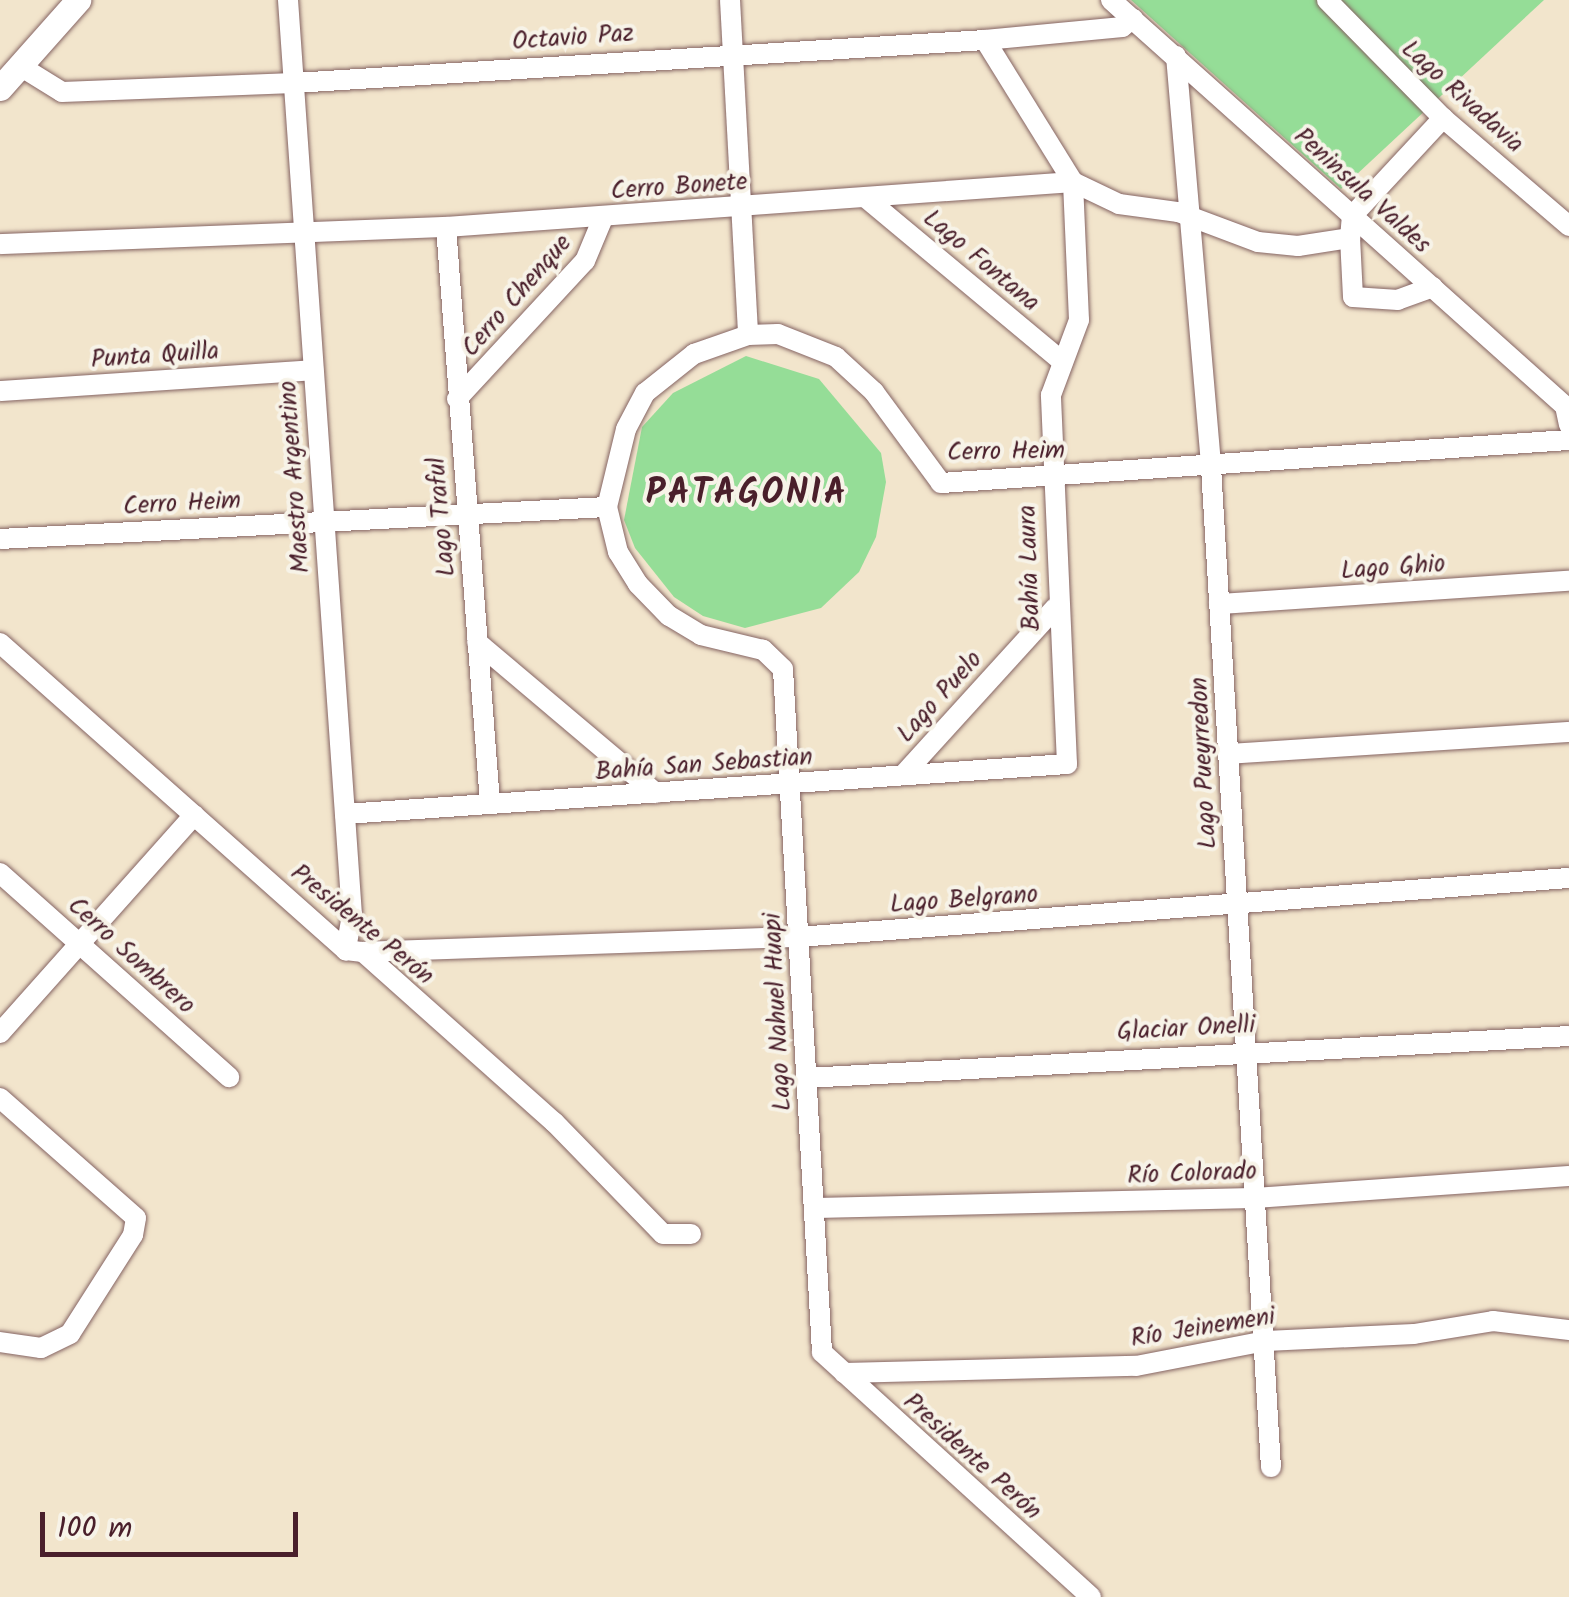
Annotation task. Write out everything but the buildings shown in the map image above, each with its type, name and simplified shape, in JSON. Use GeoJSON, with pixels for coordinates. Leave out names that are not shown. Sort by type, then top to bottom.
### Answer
{"type":"FeatureCollection","features":[{"type":"Feature","properties":{"kind":"street"},"geometry":{"type":"LineString","coordinates":[[0,88],[78,0]]}},
{"type":"Feature","properties":{"kind":"street","name":"Maestro Argentino"},"geometry":{"type":"LineString","coordinates":[[288,0],[354,951]]}},
{"type":"Feature","properties":{"kind":"street"},"geometry":{"type":"LineString","coordinates":[[730,0],[748,335]]}},
{"type":"Feature","properties":{"kind":"street","name":"Lago Rivadavia"},"geometry":{"type":"LineString","coordinates":[[1327,0],[1443,118],[1569,226]]}},
{"type":"Feature","properties":{"kind":"street","name":"Octavio Paz"},"geometry":{"type":"LineString","coordinates":[[20,66],[62,92],[294,83],[984,40],[1122,27],[1121,6]]}},
{"type":"Feature","properties":{"kind":"street","name":"Peninsula Valdes"},"geometry":{"type":"LineString","coordinates":[[1121,6],[1565,406],[1569,425]]}},
{"type":"Feature","properties":{"kind":"street"},"geometry":{"type":"LineString","coordinates":[[984,40],[1073,182]]}},
{"type":"Feature","properties":{"kind":"street","name":"Lago Pueyrredon"},"geometry":{"type":"LineString","coordinates":[[1176,56],[1212,466],[1271,1467]]}},
{"type":"Feature","properties":{"kind":"street"},"geometry":{"type":"LineString","coordinates":[[1433,287],[1398,300],[1353,297],[1350,238],[1352,216],[1443,118]]}},
{"type":"Feature","properties":{"kind":"street","name":"Cerro Bonete"},"geometry":{"type":"LineString","coordinates":[[0,244],[603,218],[1073,182],[1119,204],[1188,217],[1258,242],[1298,246],[1350,238]]}},
{"type":"Feature","properties":{"kind":"street","name":"Bahía Laura"},"geometry":{"type":"LineString","coordinates":[[1066,764],[1056,608],[1051,395],[1078,320],[1073,182]]}},
{"type":"Feature","properties":{"kind":"street","name":"Lago Fontana"},"geometry":{"type":"LineString","coordinates":[[866,198],[1063,362]]}},
{"type":"Feature","properties":{"kind":"street","name":"Cerro Chenque"},"geometry":{"type":"LineString","coordinates":[[458,399],[584,261],[603,218]]}},
{"type":"Feature","properties":{"kind":"street","name":"Lago Traful"},"geometry":{"type":"LineString","coordinates":[[446,227],[490,802]]}},
{"type":"Feature","properties":{"kind":"street","name":"Cerro Heim"},"geometry":{"type":"LineString","coordinates":[[782,669],[763,650],[700,635],[669,616],[618,552],[606,507],[614,461],[645,394],[694,354],[748,335],[778,334],[836,357],[874,392],[941,483],[1569,440]]}},
{"type":"Feature","properties":{"kind":"street","name":"Punta Quilla"},"geometry":{"type":"LineString","coordinates":[[0,391],[313,370]]}},
{"type":"Feature","properties":{"kind":"street","name":"Cerro Heim"},"geometry":{"type":"LineString","coordinates":[[0,539],[606,507]]}},
{"type":"Feature","properties":{"kind":"street","name":"Lago Ghio"},"geometry":{"type":"LineString","coordinates":[[1220,604],[1569,581]]}},
{"type":"Feature","properties":{"kind":"street","name":"Lago Puelo"},"geometry":{"type":"LineString","coordinates":[[903,775],[1056,608]]}},
{"type":"Feature","properties":{"kind":"street"},"geometry":{"type":"LineString","coordinates":[[477,642],[656,793]]}},
{"type":"Feature","properties":{"kind":"street","name":"Presidente Perón"},"geometry":{"type":"LineString","coordinates":[[0,643],[601,1165],[663,1234],[692,1234]]}},
{"type":"Feature","properties":{"kind":"street","name":"Lago Nahuel Huapi"},"geometry":{"type":"LineString","coordinates":[[782,669],[822,1352]]}},
{"type":"Feature","properties":{"kind":"street"},"geometry":{"type":"LineString","coordinates":[[1228,754],[1569,732]]}},
{"type":"Feature","properties":{"kind":"street","name":"Bahía San Sebastian"},"geometry":{"type":"LineString","coordinates":[[345,814],[1066,764]]}},
{"type":"Feature","properties":{"kind":"street"},"geometry":{"type":"LineString","coordinates":[[0,1033],[194,814]]}},
{"type":"Feature","properties":{"kind":"street","name":"Cerro Sombrero"},"geometry":{"type":"LineString","coordinates":[[0,873],[230,1076]]}},
{"type":"Feature","properties":{"kind":"street","name":"Lago Belgrano"},"geometry":{"type":"LineString","coordinates":[[354,951],[798,937],[1569,878]]}},
{"type":"Feature","properties":{"kind":"street","name":"Glaciar Onelli"},"geometry":{"type":"LineString","coordinates":[[806,1078],[1246,1050],[1569,1036]]}},
{"type":"Feature","properties":{"kind":"street"},"geometry":{"type":"LineString","coordinates":[[0,1098],[136,1218],[134,1235],[70,1334],[40,1348],[0,1342]]}},
{"type":"Feature","properties":{"kind":"street","name":"Río Colorado"},"geometry":{"type":"LineString","coordinates":[[815,1208],[1254,1198],[1569,1176]]}},
{"type":"Feature","properties":{"kind":"street","name":"Río Jeinemeni"},"geometry":{"type":"LineString","coordinates":[[844,1373],[1136,1366],[1266,1341],[1414,1334],[1493,1321],[1569,1330]]}},
{"type":"Feature","properties":{"kind":"street","name":"Presidente Perón"},"geometry":{"type":"LineString","coordinates":[[822,1352],[1091,1597]]}},
{"type":"Feature","properties":{"kind":"green space"},"geometry":{"type":"Polygon","coordinates":[[[1131,0],[1544,0],[1341,189],[1131,0]]]}},
{"type":"Feature","properties":{"kind":"green space"},"geometry":{"type":"Polygon","coordinates":[[[746,356],[819,379],[881,453],[886,482],[876,537],[859,572],[821,608],[745,628],[703,616],[674,597],[635,548],[624,520],[642,427],[673,393],[746,356]]]}},
{"type":"Feature","properties":{"kind":"district","name":"PATAGONIA"},"geometry":{"type":"Point","coordinates":[747,494]}}]}
